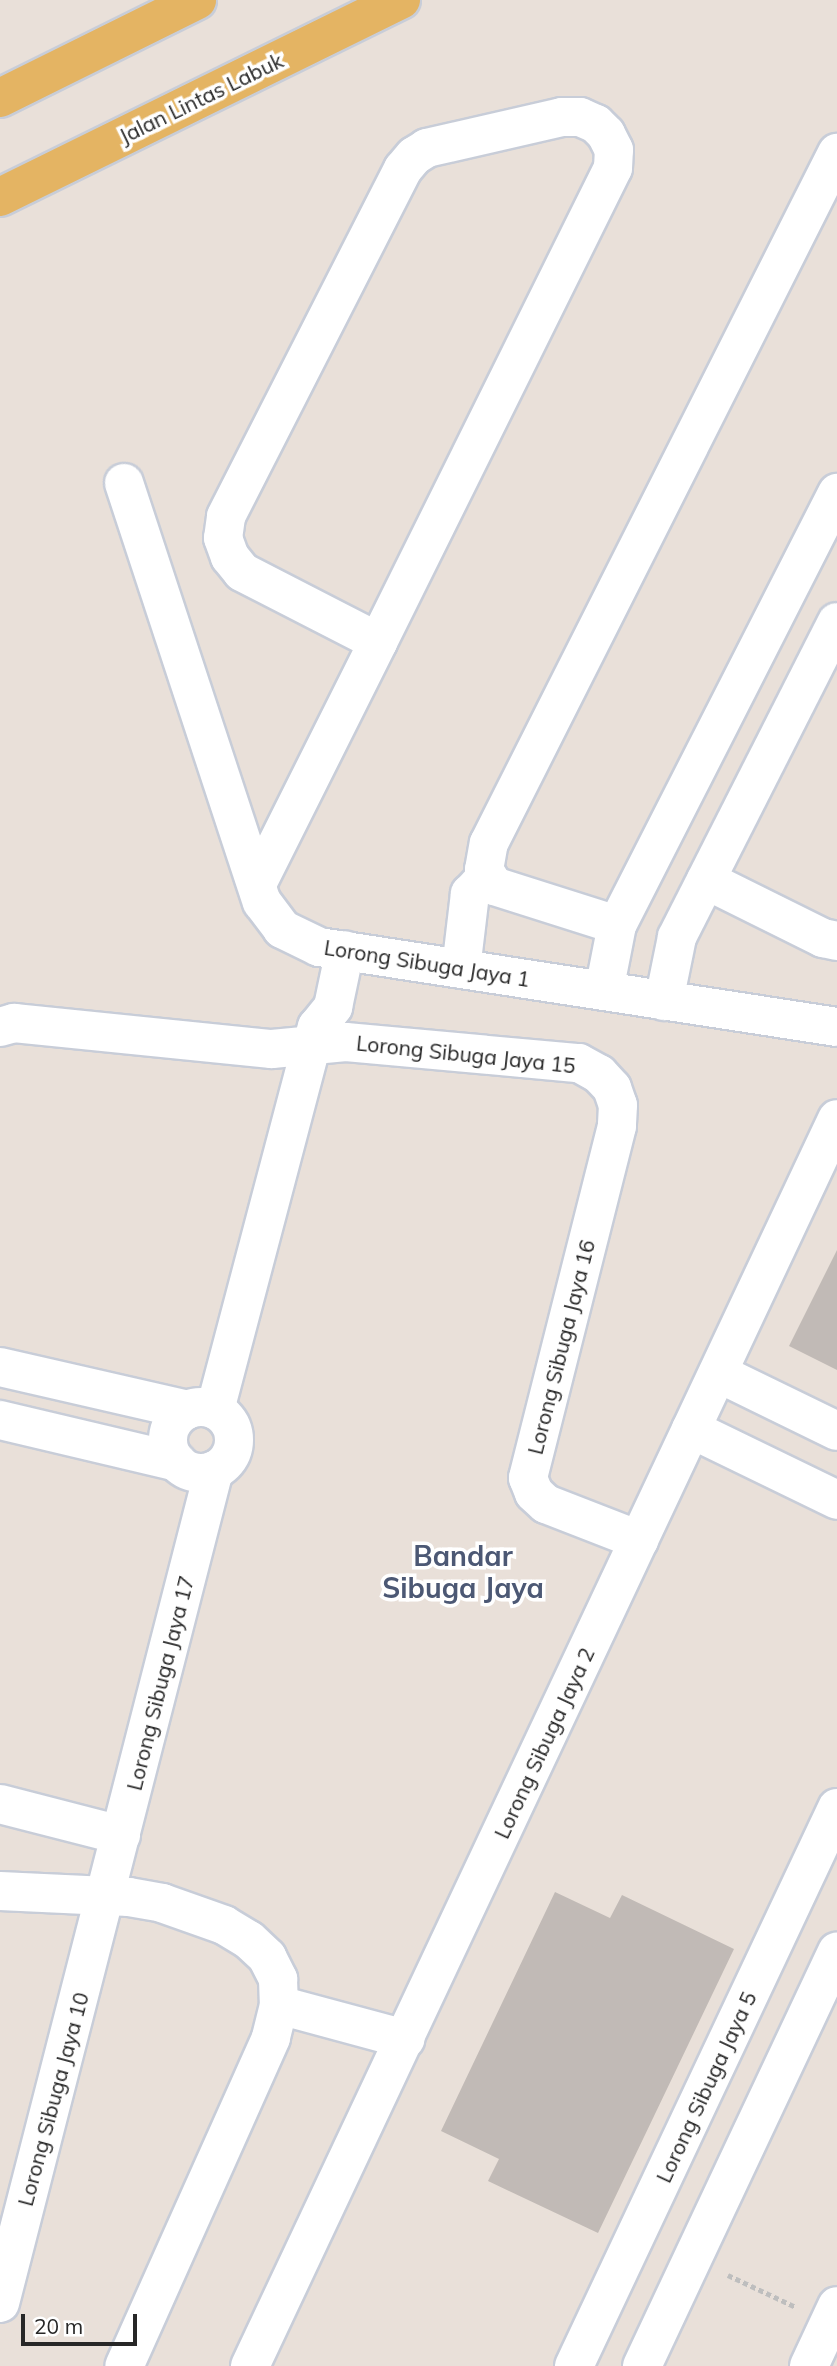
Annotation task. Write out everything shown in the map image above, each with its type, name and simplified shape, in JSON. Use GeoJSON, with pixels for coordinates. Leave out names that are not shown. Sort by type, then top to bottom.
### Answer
{"type":"FeatureCollection","features":[{"type":"Feature","properties":{"kind":"main road"},"geometry":{"type":"LineString","coordinates":[[0,98],[197,0]]}},
{"type":"Feature","properties":{"kind":"main road","name":"Jalan Lintas Labuk"},"geometry":{"type":"LineString","coordinates":[[0,197],[401,0]]}},
{"type":"Feature","properties":{"kind":"street"},"geometry":{"type":"LineString","coordinates":[[258,882],[378,642],[613,168],[614,150],[606,135],[596,124],[580,117],[562,117],[427,148],[414,156],[403,169],[226,517],[223,538],[230,557],[242,572],[378,642]]}},
{"type":"Feature","properties":{"kind":"street"},"geometry":{"type":"LineString","coordinates":[[617,925],[494,886],[484,870],[492,836],[837,153]]}},
{"type":"Feature","properties":{"kind":"street","name":"Lorong Sibuga Jaya 1"},"geometry":{"type":"LineString","coordinates":[[124,483],[258,882],[262,902],[282,929],[332,948],[837,1027]]}},
{"type":"Feature","properties":{"kind":"street"},"geometry":{"type":"LineString","coordinates":[[604,991],[612,939],[617,925],[837,493]]}},
{"type":"Feature","properties":{"kind":"street"},"geometry":{"type":"LineString","coordinates":[[664,1001],[677,937],[837,622]]}},
{"type":"Feature","properties":{"kind":"street"},"geometry":{"type":"LineString","coordinates":[[461,969],[470,894],[486,877]]}},
{"type":"Feature","properties":{"kind":"street"},"geometry":{"type":"LineString","coordinates":[[706,880],[823,938],[837,941]]}},
{"type":"Feature","properties":{"kind":"street"},"geometry":{"type":"LineString","coordinates":[[196,1466],[171,1454],[169,1433],[173,1422],[201,1410],[314,1036],[332,1007],[332,948]]}},
{"type":"Feature","properties":{"kind":"street","name":"Lorong Sibuga Jaya 15"},"geometry":{"type":"LineString","coordinates":[[0,1027],[14,1023],[272,1048],[314,1036],[346,1042],[579,1063],[599,1074],[612,1088]]}},
{"type":"Feature","properties":{"kind":"street","name":"Lorong Sibuga Jaya 16"},"geometry":{"type":"LineString","coordinates":[[612,1088],[618,1105],[617,1126],[528,1478],[534,1493],[546,1504],[639,1540]]}},
{"type":"Feature","properties":{"kind":"street","name":"Lorong Sibuga Jaya 2"},"geometry":{"type":"LineString","coordinates":[[250,2366],[837,1119]]}},
{"type":"Feature","properties":{"kind":"street"},"geometry":{"type":"LineString","coordinates":[[0,1367],[201,1410],[230,1424],[233,1445],[230,1456],[196,1466],[0,1420]]}},
{"type":"Feature","properties":{"kind":"street"},"geometry":{"type":"LineString","coordinates":[[718,1373],[837,1431]]}},
{"type":"Feature","properties":{"kind":"street"},"geometry":{"type":"LineString","coordinates":[[691,1429],[837,1500]]}},
{"type":"Feature","properties":{"kind":"street","name":"Lorong Sibuga Jaya 17"},"geometry":{"type":"LineString","coordinates":[[106,1896],[121,1835],[196,1466]]}},
{"type":"Feature","properties":{"kind":"street"},"geometry":{"type":"LineString","coordinates":[[0,1804],[121,1835]]}},
{"type":"Feature","properties":{"kind":"street","name":"Lorong Sibuga Jaya 5"},"geometry":{"type":"LineString","coordinates":[[574,2366],[837,1808]]}},
{"type":"Feature","properties":{"kind":"street"},"geometry":{"type":"LineString","coordinates":[[0,1891],[106,1896],[162,1903],[224,1925],[249,1940],[267,1957],[278,1979],[279,2005],[271,2038],[124,2366]]}},
{"type":"Feature","properties":{"kind":"street","name":"Lorong Sibuga Jaya 10"},"geometry":{"type":"LineString","coordinates":[[0,2303],[106,1896]]}},
{"type":"Feature","properties":{"kind":"street"},"geometry":{"type":"LineString","coordinates":[[642,2366],[837,1952]]}},
{"type":"Feature","properties":{"kind":"street"},"geometry":{"type":"LineString","coordinates":[[279,2005],[405,2039]]}},
{"type":"Feature","properties":{"kind":"street"},"geometry":{"type":"LineString","coordinates":[[809,2366],[833,2314]]}},
{"type":"Feature","properties":{"kind":"path"},"geometry":{"type":"LineString","coordinates":[[692,2259],[833,2314]]}},
{"type":"Feature","properties":{"kind":"building"},"geometry":{"type":"Polygon","coordinates":[[[837,1250],[837,1370],[789,1346],[837,1250]]]}},
{"type":"Feature","properties":{"kind":"building"},"geometry":{"type":"Polygon","coordinates":[[[555,1892],[610,1918],[622,1895],[734,1949],[598,2233],[488,2181],[499,2159],[441,2131],[555,1892]]]}},
{"type":"Feature","properties":{"kind":"district","name":"Bandar Sibuga Jaya"},"geometry":{"type":"Point","coordinates":[463,1572]}}]}
